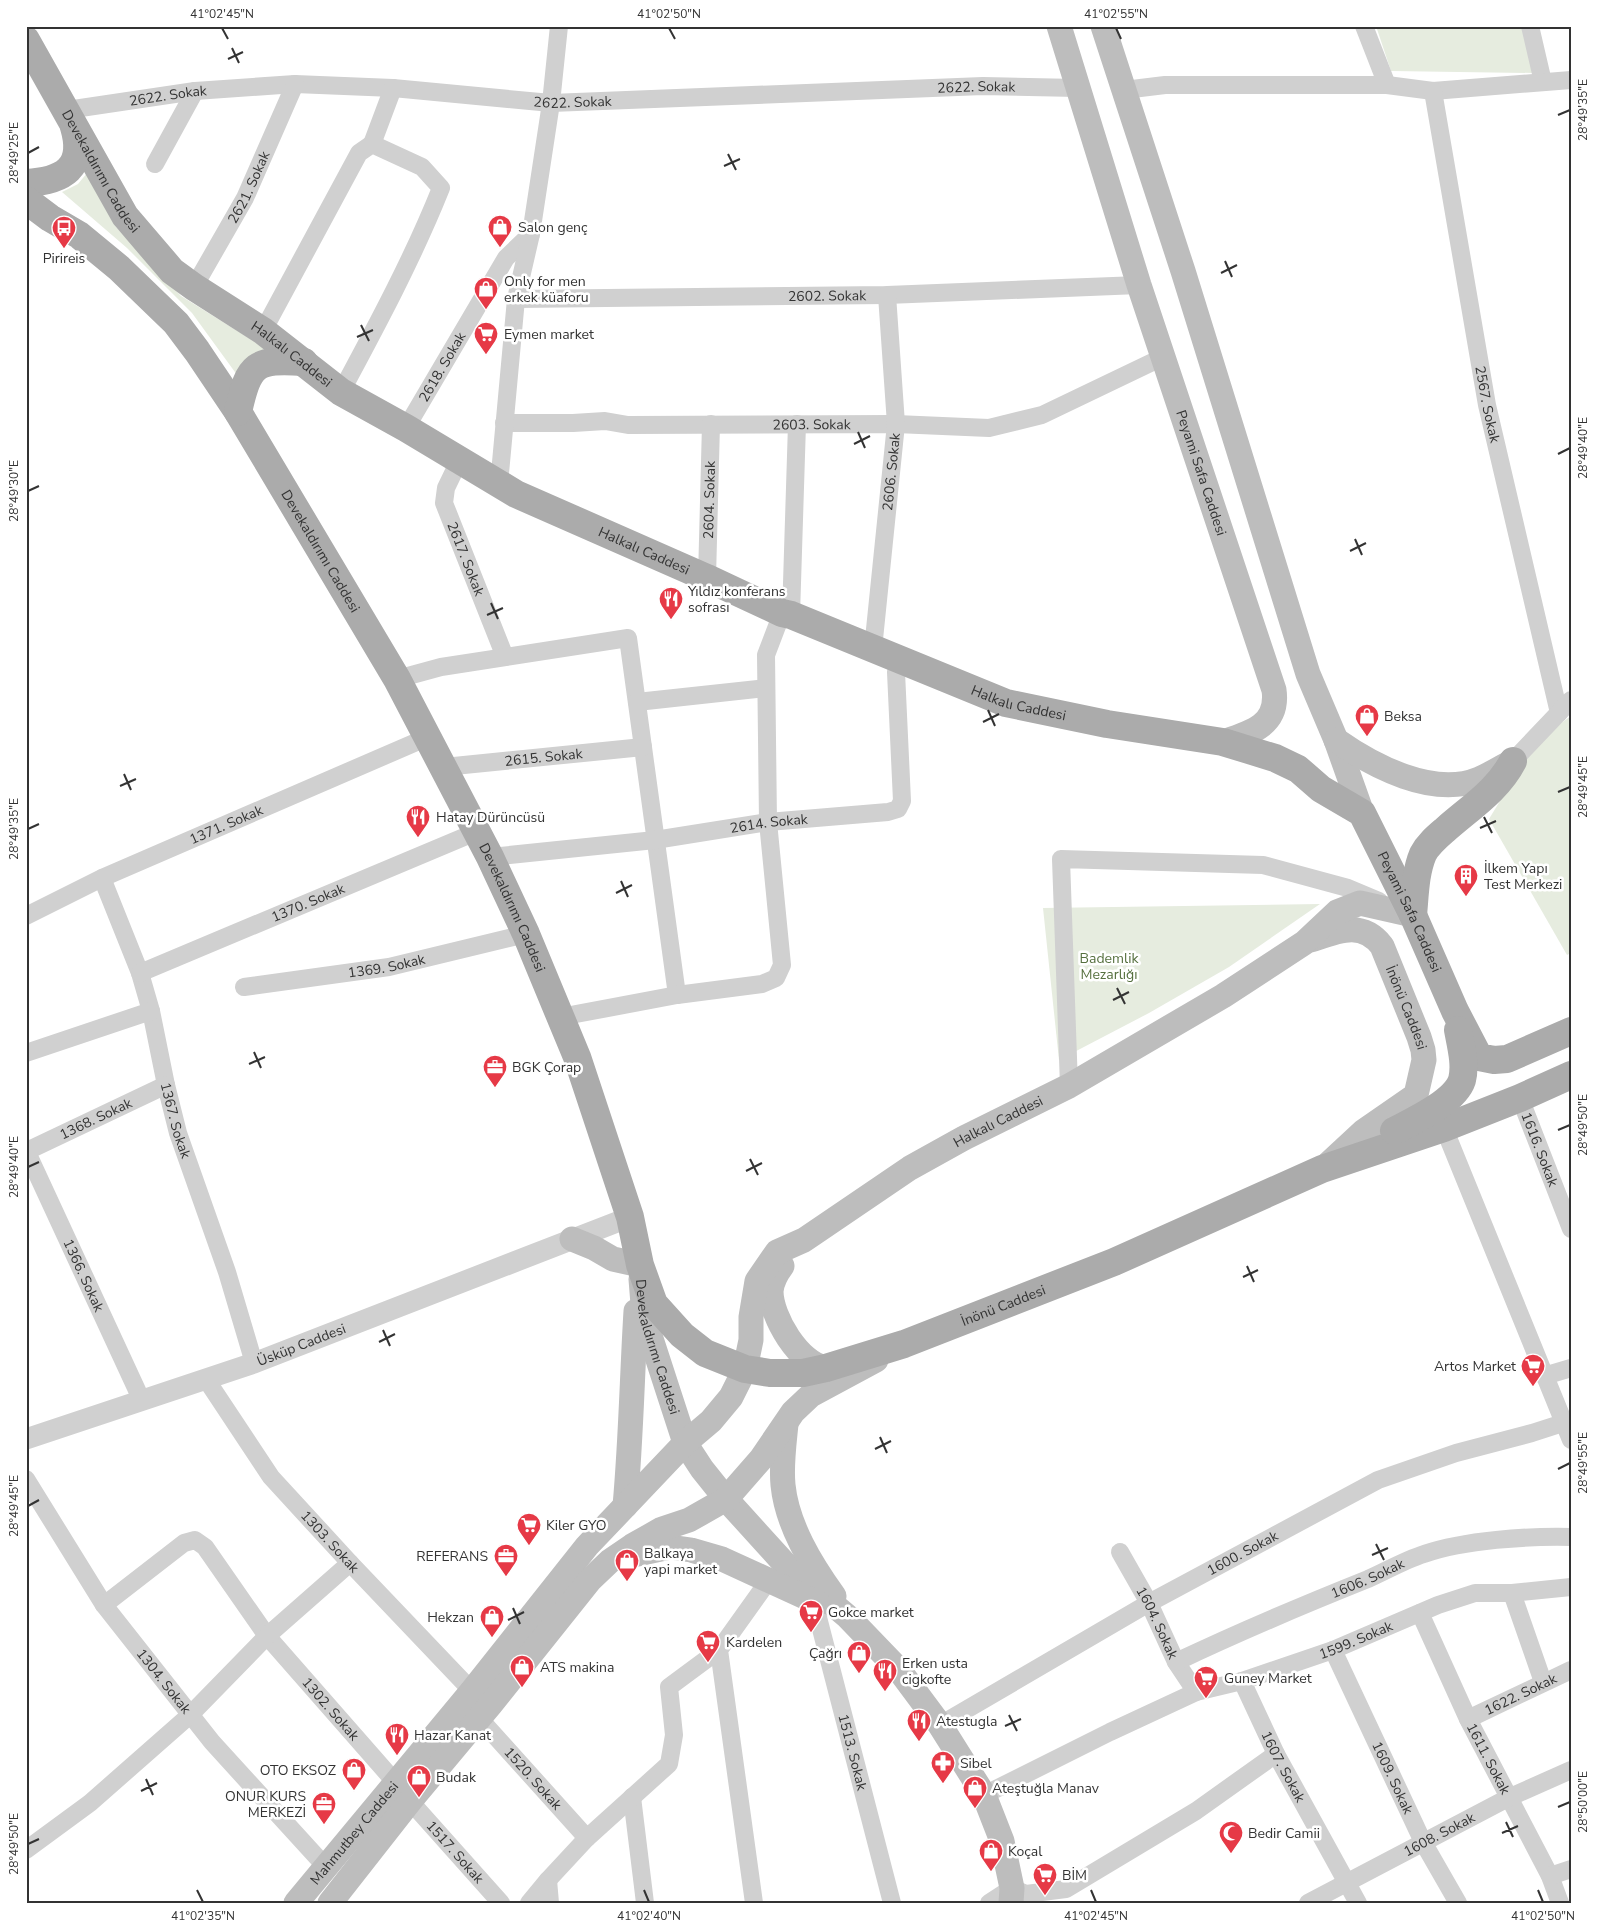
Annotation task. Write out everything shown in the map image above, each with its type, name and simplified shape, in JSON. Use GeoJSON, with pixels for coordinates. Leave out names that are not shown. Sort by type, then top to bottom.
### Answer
{"type":"FeatureCollection","features":[{"type":"Feature","properties":{"kind":"main road","name":"Peyami Safa Caddesi"},"geometry":{"type":"LineString","coordinates":[[1059,26],[1139,285],[1269,673],[1275,696],[1276,702],[1272,714],[1264,724],[1252,732],[1223,742]]}},
{"type":"Feature","properties":{"kind":"main road","name":"Peyami Safa Caddesi"},"geometry":{"type":"LineString","coordinates":[[1103,26],[1183,271],[1308,674],[1336,740],[1362,812],[1413,915],[1455,1012]]}},
{"type":"Feature","properties":{"kind":"main road","name":"Devekaldırımı Caddesi"},"geometry":{"type":"LineString","coordinates":[[30,54],[69,114],[126,216],[172,271],[194,287]]}},
{"type":"Feature","properties":{"kind":"main road"},"geometry":{"type":"LineString","coordinates":[[26,182],[54,179],[73,164],[78,153],[78,142],[69,114]]}},
{"type":"Feature","properties":{"kind":"main road","name":"Devekaldırımı Caddesi"},"geometry":{"type":"LineString","coordinates":[[26,200],[50,218],[79,235],[119,268],[176,324],[197,351],[238,412],[397,680],[490,857],[526,934],[577,1057],[630,1217],[640,1265],[644,1317],[685,1443],[702,1469],[726,1499],[784,1563],[848,1617]]}},
{"type":"Feature","properties":{"kind":"main road","name":"Halkalı Caddesi"},"geometry":{"type":"LineString","coordinates":[[194,287],[263,331],[341,392],[406,428],[516,494],[787,614],[1006,703],[1107,724],[1223,742]]}},
{"type":"Feature","properties":{"kind":"main road"},"geometry":{"type":"LineString","coordinates":[[238,412],[243,390],[253,370],[262,364],[276,360],[304,362]]}},
{"type":"Feature","properties":{"kind":"main road"},"geometry":{"type":"LineString","coordinates":[[1336,740],[1402,777],[1436,784],[1458,784],[1478,780],[1513,761]]}},
{"type":"Feature","properties":{"kind":"main road"},"geometry":{"type":"LineString","coordinates":[[1223,742],[1288,763],[1321,789],[1362,812]]}},
{"type":"Feature","properties":{"kind":"main road"},"geometry":{"type":"LineString","coordinates":[[1413,915],[1417,874],[1424,853],[1432,841],[1494,788],[1505,776],[1513,761]]}},
{"type":"Feature","properties":{"kind":"main road","name":"Halkalı Caddesi"},"geometry":{"type":"LineString","coordinates":[[685,1443],[711,1421],[731,1397],[745,1369],[751,1340],[751,1317],[757,1281],[777,1252],[804,1240],[910,1168],[964,1138],[1069,1086],[1223,996],[1304,943],[1337,912],[1360,903],[1413,915]]}},
{"type":"Feature","properties":{"kind":"main road","name":"İnönü Caddesi"},"geometry":{"type":"LineString","coordinates":[[1304,943],[1335,932],[1348,930],[1357,930],[1376,938],[1382,946],[1419,1037],[1424,1060],[1416,1094],[1364,1131],[1322,1169]]}},
{"type":"Feature","properties":{"kind":"main road"},"geometry":{"type":"LineString","coordinates":[[1455,1012],[1479,1057],[1494,1060],[1507,1059],[1571,1031]]}},
{"type":"Feature","properties":{"kind":"main road"},"geometry":{"type":"LineString","coordinates":[[1322,1169],[1426,1114],[1453,1095],[1462,1081],[1463,1061],[1455,1012]]}},
{"type":"Feature","properties":{"kind":"main road","name":"İnönü Caddesi"},"geometry":{"type":"LineString","coordinates":[[726,1499],[761,1459],[793,1412],[811,1396],[904,1344],[1114,1262],[1322,1169],[1444,1128],[1520,1098],[1571,1074]]}},
{"type":"Feature","properties":{"kind":"main road"},"geometry":{"type":"LineString","coordinates":[[572,1239],[594,1248],[613,1260],[640,1265]]}},
{"type":"Feature","properties":{"kind":"main road"},"geometry":{"type":"LineString","coordinates":[[804,1240],[774,1278],[771,1291],[777,1315],[795,1347],[817,1367],[826,1368]]}},
{"type":"Feature","properties":{"kind":"main road"},"geometry":{"type":"LineString","coordinates":[[640,1265],[654,1304],[682,1336],[705,1353],[745,1369],[770,1373],[803,1373],[826,1368],[904,1344]]}},
{"type":"Feature","properties":{"kind":"main road"},"geometry":{"type":"LineString","coordinates":[[625,1506],[631,1440],[632,1367],[640,1265]]}},
{"type":"Feature","properties":{"kind":"main road"},"geometry":{"type":"LineString","coordinates":[[786,1423],[783,1485],[790,1518],[810,1557],[848,1617],[899,1670],[940,1725],[984,1795],[1002,1841],[1011,1896]]}},
{"type":"Feature","properties":{"kind":"main road","name":"Mahmutbey Caddesi"},"geometry":{"type":"LineString","coordinates":[[330,1903],[403,1791],[472,1691],[587,1546],[685,1443]]}},
{"type":"Feature","properties":{"kind":"main road","name":"Mahmutbey Caddesi"},"geometry":{"type":"LineString","coordinates":[[296,1903],[325,1866],[479,1718],[590,1580],[610,1560],[662,1529],[689,1520],[726,1499]]}},
{"type":"Feature","properties":{"kind":"main road"},"geometry":{"type":"LineString","coordinates":[[610,1560],[670,1546],[692,1550],[722,1559],[848,1617]]}},
{"type":"Feature","properties":{"kind":"street"},"geometry":{"type":"LineString","coordinates":[[498,484],[516,299],[531,234],[551,103],[559,26]]}},
{"type":"Feature","properties":{"kind":"street"},"geometry":{"type":"LineString","coordinates":[[1364,26],[1387,85]]}},
{"type":"Feature","properties":{"kind":"street"},"geometry":{"type":"LineString","coordinates":[[1530,26],[1542,82]]}},
{"type":"Feature","properties":{"kind":"street"},"geometry":{"type":"LineString","coordinates":[[1124,90],[1165,86],[1387,85],[1433,90],[1571,80]]}},
{"type":"Feature","properties":{"kind":"street","name":"2622. Sokak"},"geometry":{"type":"LineString","coordinates":[[69,114],[195,91],[295,84],[393,88],[551,103],[983,86],[1078,88]]}},
{"type":"Feature","properties":{"kind":"street","name":"2621. Sokak"},"geometry":{"type":"LineString","coordinates":[[194,287],[245,198],[295,84]]}},
{"type":"Feature","properties":{"kind":"street"},"geometry":{"type":"LineString","coordinates":[[263,331],[359,153],[372,144],[393,88]]}},
{"type":"Feature","properties":{"kind":"street","name":"2567. Sokak"},"geometry":{"type":"LineString","coordinates":[[1433,90],[1487,405],[1565,706]]}},
{"type":"Feature","properties":{"kind":"street"},"geometry":{"type":"LineString","coordinates":[[155,164],[195,91]]}},
{"type":"Feature","properties":{"kind":"street"},"geometry":{"type":"LineString","coordinates":[[341,392],[389,303],[441,188],[422,167],[372,144]]}},
{"type":"Feature","properties":{"kind":"street","name":"2618. Sokak"},"geometry":{"type":"LineString","coordinates":[[406,428],[506,258],[531,234]]}},
{"type":"Feature","properties":{"kind":"street","name":"2602. Sokak"},"geometry":{"type":"LineString","coordinates":[[516,299],[887,295],[1139,285]]}},
{"type":"Feature","properties":{"kind":"street","name":"2606. Sokak"},"geometry":{"type":"LineString","coordinates":[[873,649],[896,424],[887,295]]}},
{"type":"Feature","properties":{"kind":"street","name":"2603. Sokak"},"geometry":{"type":"LineString","coordinates":[[504,423],[605,421],[628,425],[896,424],[989,428],[1042,416],[1163,357]]}},
{"type":"Feature","properties":{"kind":"street","name":"2604. Sokak"},"geometry":{"type":"LineString","coordinates":[[707,578],[711,424]]}},
{"type":"Feature","properties":{"kind":"street"},"geometry":{"type":"LineString","coordinates":[[560,1017],[677,995],[762,984],[776,978],[782,965],[768,822],[766,655],[787,614],[797,424]]}},
{"type":"Feature","properties":{"kind":"street","name":"2617. Sokak"},"geometry":{"type":"LineString","coordinates":[[459,461],[446,488],[444,503],[505,657]]}},
{"type":"Feature","properties":{"kind":"street"},"geometry":{"type":"LineString","coordinates":[[397,680],[441,667],[628,638],[677,995]]}},
{"type":"Feature","properties":{"kind":"street","name":"2614. Sokak"},"geometry":{"type":"LineString","coordinates":[[490,857],[655,840],[768,822],[888,812],[898,809],[902,801],[896,672],[900,660]]}},
{"type":"Feature","properties":{"kind":"street"},"geometry":{"type":"LineString","coordinates":[[636,702],[766,688]]}},
{"type":"Feature","properties":{"kind":"street"},"geometry":{"type":"LineString","coordinates":[[1513,761],[1565,706]]}},
{"type":"Feature","properties":{"kind":"street","name":"1371. Sokak"},"geometry":{"type":"LineString","coordinates":[[26,916],[102,878],[428,737]]}},
{"type":"Feature","properties":{"kind":"street","name":"2615. Sokak"},"geometry":{"type":"LineString","coordinates":[[444,767],[643,747]]}},
{"type":"Feature","properties":{"kind":"street","name":"1370. Sokak"},"geometry":{"type":"LineString","coordinates":[[140,973],[476,832]]}},
{"type":"Feature","properties":{"kind":"street"},"geometry":{"type":"LineString","coordinates":[[1069,1086],[1061,859],[1262,865],[1348,888],[1413,915]]}},
{"type":"Feature","properties":{"kind":"street","name":"1367. Sokak"},"geometry":{"type":"LineString","coordinates":[[102,878],[140,973],[151,1011],[178,1133],[227,1272],[254,1362]]}},
{"type":"Feature","properties":{"kind":"street","name":"1369. Sokak"},"geometry":{"type":"LineString","coordinates":[[244,987],[389,967],[526,934]]}},
{"type":"Feature","properties":{"kind":"street"},"geometry":{"type":"LineString","coordinates":[[26,1053],[151,1011]]}},
{"type":"Feature","properties":{"kind":"street","name":"1368. Sokak"},"geometry":{"type":"LineString","coordinates":[[27,1151],[166,1085]]}},
{"type":"Feature","properties":{"kind":"street","name":"1616. Sokak"},"geometry":{"type":"LineString","coordinates":[[1520,1098],[1571,1229]]}},
{"type":"Feature","properties":{"kind":"street"},"geometry":{"type":"LineString","coordinates":[[1444,1128],[1562,1423],[1571,1440]]}},
{"type":"Feature","properties":{"kind":"street","name":"1366. Sokak"},"geometry":{"type":"LineString","coordinates":[[27,1151],[142,1401]]}},
{"type":"Feature","properties":{"kind":"street","name":"Üsküp Caddesi"},"geometry":{"type":"LineString","coordinates":[[26,1439],[254,1362],[630,1217]]}},
{"type":"Feature","properties":{"kind":"street"},"geometry":{"type":"LineString","coordinates":[[1544,1376],[1571,1368]]}},
{"type":"Feature","properties":{"kind":"street","name":"1303. Sokak"},"geometry":{"type":"LineString","coordinates":[[206,1379],[271,1477],[472,1691]]}},
{"type":"Feature","properties":{"kind":"street","name":"1600. Sokak"},"geometry":{"type":"LineString","coordinates":[[940,1725],[1149,1603],[1378,1480],[1456,1454],[1532,1434],[1562,1423]]}},
{"type":"Feature","properties":{"kind":"street","name":"1304. Sokak"},"geometry":{"type":"LineString","coordinates":[[26,1479],[104,1604],[212,1742],[325,1866]]}},
{"type":"Feature","properties":{"kind":"street","name":"1606. Sokak"},"geometry":{"type":"LineString","coordinates":[[1176,1662],[1270,1618],[1424,1554],[1462,1546],[1533,1537],[1571,1537]]}},
{"type":"Feature","properties":{"kind":"street","name":"1302. Sokak"},"geometry":{"type":"LineString","coordinates":[[104,1604],[184,1543],[195,1540],[205,1547],[267,1636],[403,1791]]}},
{"type":"Feature","properties":{"kind":"street","name":"1604. Sokak"},"geometry":{"type":"LineString","coordinates":[[1120,1552],[1149,1603],[1176,1662],[1196,1692]]}},
{"type":"Feature","properties":{"kind":"street"},"geometry":{"type":"LineString","coordinates":[[26,1850],[90,1803],[190,1715],[267,1636],[350,1563]]}},
{"type":"Feature","properties":{"kind":"street"},"geometry":{"type":"LineString","coordinates":[[529,1903],[588,1838],[669,1764],[674,1735],[669,1687],[719,1650],[768,1580]]}},
{"type":"Feature","properties":{"kind":"street","name":"1599. Sokak"},"geometry":{"type":"LineString","coordinates":[[984,1795],[1110,1732],[1196,1692],[1242,1681],[1333,1650],[1438,1605],[1475,1593],[1512,1593],[1571,1587]]}},
{"type":"Feature","properties":{"kind":"street"},"geometry":{"type":"LineString","coordinates":[[1512,1593],[1543,1682]]}},
{"type":"Feature","properties":{"kind":"street","name":"1513. Sokak"},"geometry":{"type":"LineString","coordinates":[[814,1602],[892,1903]]}},
{"type":"Feature","properties":{"kind":"street","name":"1611. Sokak"},"geometry":{"type":"LineString","coordinates":[[1420,1613],[1468,1719],[1550,1876],[1560,1903]]}},
{"type":"Feature","properties":{"kind":"street"},"geometry":{"type":"LineString","coordinates":[[719,1650],[754,1903]]}},
{"type":"Feature","properties":{"kind":"street","name":"1609. Sokak"},"geometry":{"type":"LineString","coordinates":[[1333,1650],[1423,1842],[1458,1903]]}},
{"type":"Feature","properties":{"kind":"street","name":"1622. Sokak"},"geometry":{"type":"LineString","coordinates":[[1468,1719],[1571,1670]]}},
{"type":"Feature","properties":{"kind":"street","name":"1607. Sokak"},"geometry":{"type":"LineString","coordinates":[[1242,1681],[1276,1754],[1358,1903]]}},
{"type":"Feature","properties":{"kind":"street","name":"1520. Sokak"},"geometry":{"type":"LineString","coordinates":[[479,1718],[588,1838]]}},
{"type":"Feature","properties":{"kind":"street"},"geometry":{"type":"LineString","coordinates":[[989,1903],[1011,1896],[1066,1888],[1196,1811],[1276,1754]]}},
{"type":"Feature","properties":{"kind":"street","name":"1608. Sokak"},"geometry":{"type":"LineString","coordinates":[[1308,1903],[1508,1798],[1571,1770]]}},
{"type":"Feature","properties":{"kind":"street","name":"1517. Sokak"},"geometry":{"type":"LineString","coordinates":[[403,1791],[500,1903]]}},
{"type":"Feature","properties":{"kind":"street"},"geometry":{"type":"LineString","coordinates":[[632,1797],[645,1903]]}},
{"type":"Feature","properties":{"kind":"street"},"geometry":{"type":"LineString","coordinates":[[1550,1876],[1571,1869]]}},
{"type":"Feature","properties":{"kind":"street"},"geometry":{"type":"LineString","coordinates":[[548,1880],[550,1903]]}},
{"type":"Feature","properties":{"kind":"green space"},"geometry":{"type":"Polygon","coordinates":[[[1376,26],[1524,26],[1535,73],[1391,71],[1376,26]]]}},
{"type":"Feature","properties":{"kind":"green space"},"geometry":{"type":"Polygon","coordinates":[[[87,173],[116,227],[181,296],[265,348],[240,379],[192,313],[127,248],[62,192],[78,184],[87,173]]]}},
{"type":"Feature","properties":{"kind":"green space"},"geometry":{"type":"Polygon","coordinates":[[[1571,716],[1571,953],[1567,955],[1489,819],[1537,740],[1571,716]]]}},
{"type":"Feature","properties":{"kind":"green space","name":"Bademlik Mezarlığı"},"geometry":{"type":"Polygon","coordinates":[[[1320,904],[1229,967],[1149,1013],[1059,1060],[1043,908],[1320,904]]]}},
{"type":"Feature","properties":{"kind":"place","name":"Salon genç"},"geometry":{"type":"Point","coordinates":[500,248]}},
{"type":"Feature","properties":{"kind":"place","name":"Pirireis"},"geometry":{"type":"Point","coordinates":[64,249]}},
{"type":"Feature","properties":{"kind":"place","name":"Only for men erkek küaforu"},"geometry":{"type":"Point","coordinates":[486,310]}},
{"type":"Feature","properties":{"kind":"place","name":"Eymen market"},"geometry":{"type":"Point","coordinates":[486,355]}},
{"type":"Feature","properties":{"kind":"place","name":"Yıldız konferans sofrası"},"geometry":{"type":"Point","coordinates":[671,620]}},
{"type":"Feature","properties":{"kind":"place","name":"Beksa"},"geometry":{"type":"Point","coordinates":[1367,737]}},
{"type":"Feature","properties":{"kind":"place","name":"Hatay Dürüncüsü"},"geometry":{"type":"Point","coordinates":[418,838]}},
{"type":"Feature","properties":{"kind":"place","name":"İlkem Yapı Test Merkezi"},"geometry":{"type":"Point","coordinates":[1466,897]}},
{"type":"Feature","properties":{"kind":"place","name":"BGK Çorap"},"geometry":{"type":"Point","coordinates":[495,1088]}},
{"type":"Feature","properties":{"kind":"place","name":"Artos Market"},"geometry":{"type":"Point","coordinates":[1533,1387]}},
{"type":"Feature","properties":{"kind":"place","name":"Kiler GYO"},"geometry":{"type":"Point","coordinates":[529,1546]}},
{"type":"Feature","properties":{"kind":"place","name":"REFERANS"},"geometry":{"type":"Point","coordinates":[506,1577]}},
{"type":"Feature","properties":{"kind":"place","name":"Balkaya yapi market"},"geometry":{"type":"Point","coordinates":[627,1582]}},
{"type":"Feature","properties":{"kind":"place","name":"Gokce market"},"geometry":{"type":"Point","coordinates":[811,1633]}},
{"type":"Feature","properties":{"kind":"place","name":"Hekzan"},"geometry":{"type":"Point","coordinates":[492,1638]}},
{"type":"Feature","properties":{"kind":"place","name":"Kardelen"},"geometry":{"type":"Point","coordinates":[708,1663]}},
{"type":"Feature","properties":{"kind":"place","name":"Çağrı"},"geometry":{"type":"Point","coordinates":[859,1674]}},
{"type":"Feature","properties":{"kind":"place","name":"ATS makina"},"geometry":{"type":"Point","coordinates":[522,1688]}},
{"type":"Feature","properties":{"kind":"place","name":"Erken usta cigkofte"},"geometry":{"type":"Point","coordinates":[885,1692]}},
{"type":"Feature","properties":{"kind":"place","name":"Guney Market"},"geometry":{"type":"Point","coordinates":[1206,1699]}},
{"type":"Feature","properties":{"kind":"place","name":"Atestugla"},"geometry":{"type":"Point","coordinates":[919,1742]}},
{"type":"Feature","properties":{"kind":"place","name":"Hazar Kanat"},"geometry":{"type":"Point","coordinates":[397,1756]}},
{"type":"Feature","properties":{"kind":"place","name":"Sibel"},"geometry":{"type":"Point","coordinates":[943,1784]}},
{"type":"Feature","properties":{"kind":"place","name":"OTO EKSOZ"},"geometry":{"type":"Point","coordinates":[354,1791]}},
{"type":"Feature","properties":{"kind":"place","name":"Budak"},"geometry":{"type":"Point","coordinates":[419,1798]}},
{"type":"Feature","properties":{"kind":"place","name":"Ateştuğla Manav"},"geometry":{"type":"Point","coordinates":[975,1809]}},
{"type":"Feature","properties":{"kind":"place","name":"ONUR KURS MERKEZİ"},"geometry":{"type":"Point","coordinates":[324,1825]}},
{"type":"Feature","properties":{"kind":"place","name":"Bedir Camii"},"geometry":{"type":"Point","coordinates":[1231,1854]}},
{"type":"Feature","properties":{"kind":"place","name":"Koçal"},"geometry":{"type":"Point","coordinates":[991,1872]}},
{"type":"Feature","properties":{"kind":"place","name":"BİM"},"geometry":{"type":"Point","coordinates":[1045,1896]}}]}
